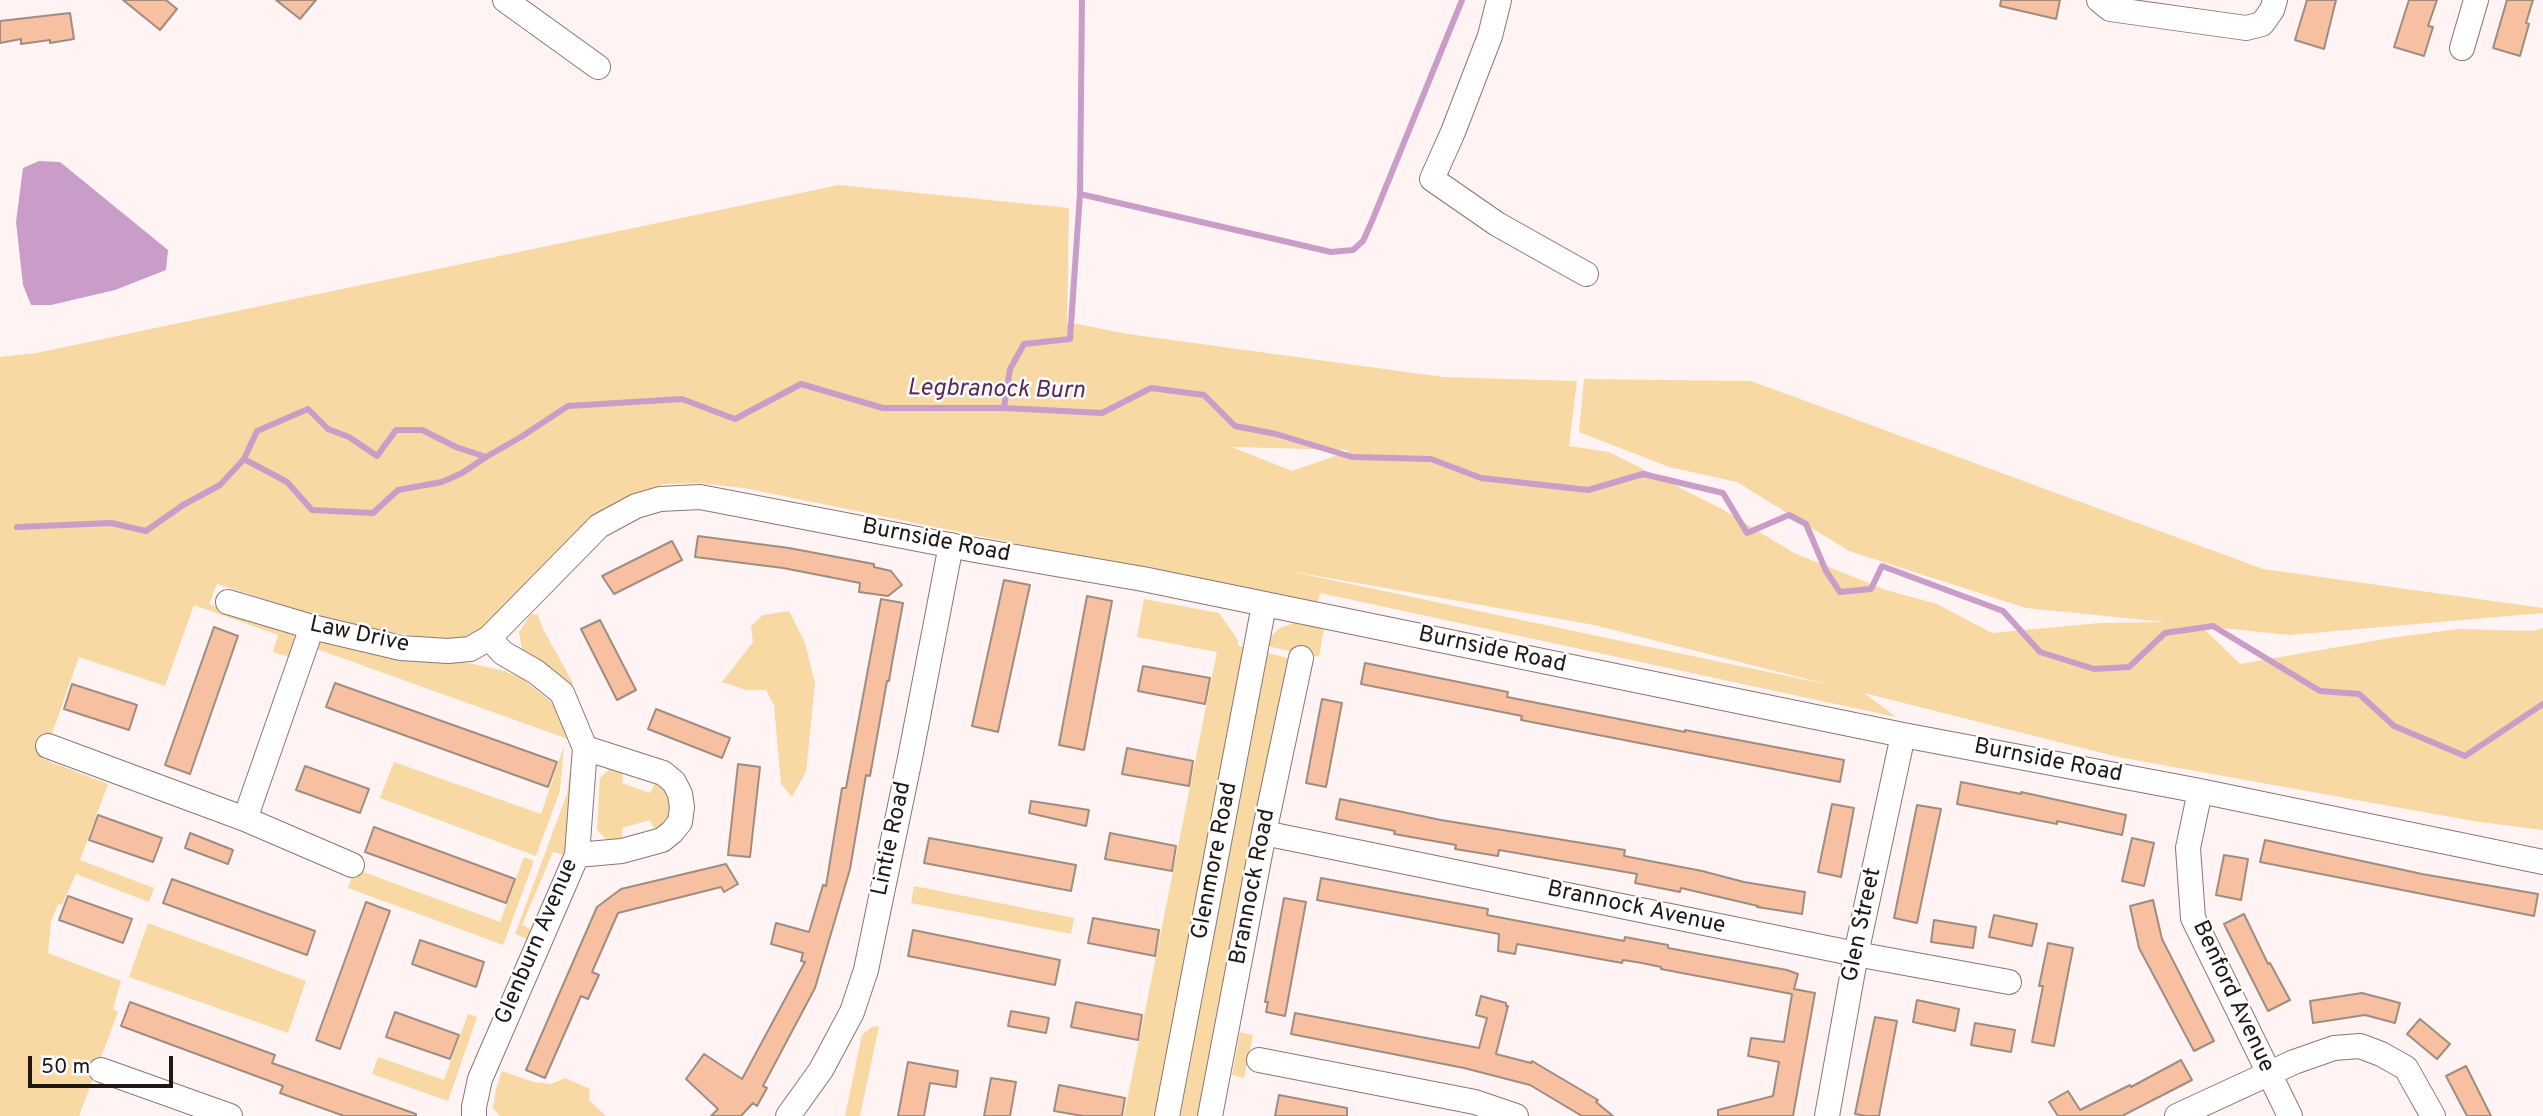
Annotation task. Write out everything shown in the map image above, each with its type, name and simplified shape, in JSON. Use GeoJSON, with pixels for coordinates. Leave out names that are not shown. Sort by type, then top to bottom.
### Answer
{"type":"FeatureCollection","features":[{"type":"Feature","properties":{"kind":"street"},"geometry":{"type":"LineString","coordinates":[[505,0],[598,67]]}},
{"type":"Feature","properties":{"kind":"street"},"geometry":{"type":"LineString","coordinates":[[1499,0],[1490,36],[1432,179],[1497,224],[1586,274]]}},
{"type":"Feature","properties":{"kind":"street"},"geometry":{"type":"LineString","coordinates":[[2099,0],[2110,9],[2246,29],[2262,24],[2272,10],[2274,0]]}},
{"type":"Feature","properties":{"kind":"street"},"geometry":{"type":"LineString","coordinates":[[2462,48],[2476,0]]}},
{"type":"Feature","properties":{"kind":"street","name":"Burnside Road"},"geometry":{"type":"LineString","coordinates":[[489,638],[599,526],[636,506],[660,499],[700,497],[1143,579],[1903,735],[2200,791],[2543,862]]}},
{"type":"Feature","properties":{"kind":"street","name":"Lintie Road"},"geometry":{"type":"LineString","coordinates":[[788,1116],[821,1070],[852,1012],[866,970],[951,545]]}},
{"type":"Feature","properties":{"kind":"street","name":"Law Drive"},"geometry":{"type":"LineString","coordinates":[[228,602],[312,627],[401,648],[448,651],[470,649],[489,638]]}},
{"type":"Feature","properties":{"kind":"street","name":"Glenmore Road"},"geometry":{"type":"LineString","coordinates":[[1167,1116],[1264,605]]}},
{"type":"Feature","properties":{"kind":"street"},"geometry":{"type":"LineString","coordinates":[[245,820],[312,627]]}},
{"type":"Feature","properties":{"kind":"street","name":"Glenburn Avenue"},"geometry":{"type":"LineString","coordinates":[[474,1116],[480,1079],[577,855],[585,748],[562,693],[536,672],[503,653],[489,638]]}},
{"type":"Feature","properties":{"kind":"street","name":"Brannock Road"},"geometry":{"type":"LineString","coordinates":[[1210,1116],[1264,833],[1301,658]]}},
{"type":"Feature","properties":{"kind":"street","name":"Glen Street"},"geometry":{"type":"LineString","coordinates":[[1827,1116],[1856,954],[1903,735]]}},
{"type":"Feature","properties":{"kind":"street"},"geometry":{"type":"LineString","coordinates":[[48,746],[245,820],[352,865]]}},
{"type":"Feature","properties":{"kind":"street"},"geometry":{"type":"LineString","coordinates":[[577,855],[622,851],[662,840],[680,822],[682,807],[674,782],[663,773],[585,748]]}},
{"type":"Feature","properties":{"kind":"street","name":"Benford Avenue"},"geometry":{"type":"LineString","coordinates":[[2200,791],[2188,848],[2193,918],[2290,1116]]}},
{"type":"Feature","properties":{"kind":"street","name":"Brannock Avenue"},"geometry":{"type":"LineString","coordinates":[[1264,833],[1856,954],[2009,982]]}},
{"type":"Feature","properties":{"kind":"street"},"geometry":{"type":"LineString","coordinates":[[2177,1116],[2294,1062],[2334,1048],[2360,1046],[2406,1068],[2433,1116]]}},
{"type":"Feature","properties":{"kind":"street"},"geometry":{"type":"LineString","coordinates":[[1259,1060],[1475,1102],[1516,1116]]}},
{"type":"Feature","properties":{"kind":"street"},"geometry":{"type":"LineString","coordinates":[[101,1070],[230,1116]]}},
{"type":"Feature","properties":{"kind":"shaded area"},"geometry":{"type":"Polygon","coordinates":[[[39,161],[60,162],[168,250],[166,270],[115,290],[51,305],[31,305],[23,285],[16,222],[23,168],[39,161]]]}},
{"type":"Feature","properties":{"kind":"shaded area"},"geometry":{"type":"Polygon","coordinates":[[[839,185],[1069,208],[1067,322],[1128,334],[1443,377],[1577,381],[1569,446],[1609,452],[1720,508],[1794,553],[1886,590],[1937,604],[1992,633],[2100,623],[2165,622],[2026,608],[1849,551],[1737,482],[1669,467],[1579,432],[1584,379],[1751,381],[2263,569],[2543,608],[2543,613],[2290,635],[2201,626],[2240,664],[2459,629],[2533,631],[2543,628],[2543,830],[2473,821],[2118,757],[1864,693],[1896,717],[1320,593],[1317,605],[744,488],[699,483],[665,484],[638,492],[606,509],[518,598],[474,635],[451,639],[429,638],[378,630],[318,616],[217,584],[209,604],[290,632],[296,637],[293,658],[273,652],[278,635],[194,605],[165,686],[79,657],[43,759],[108,784],[80,860],[154,888],[149,902],[76,874],[62,905],[58,904],[51,922],[48,953],[121,981],[113,1009],[118,1012],[79,1116],[0,1116],[0,357],[36,353],[839,185]],[[1232,447],[1292,471],[1349,451],[1349,450],[1232,447]],[[1284,570],[1830,685],[1594,625],[1284,570]]]}},
{"type":"Feature","properties":{"kind":"shaded area"},"geometry":{"type":"Polygon","coordinates":[[[1144,599],[1219,613],[1238,640],[1238,646],[1244,647],[1157,1116],[1124,1116],[1217,652],[1137,637],[1144,599]]]}},
{"type":"Feature","properties":{"kind":"shaded area"},"geometry":{"type":"Polygon","coordinates":[[[789,611],[805,643],[815,683],[806,772],[792,797],[781,784],[774,705],[766,690],[746,690],[722,682],[753,642],[751,626],[763,615],[789,611]]]}},
{"type":"Feature","properties":{"kind":"shaded area"},"geometry":{"type":"Polygon","coordinates":[[[531,614],[538,615],[572,685],[522,650],[519,632],[531,614]]]}},
{"type":"Feature","properties":{"kind":"shaded area"},"geometry":{"type":"Polygon","coordinates":[[[1294,623],[1324,628],[1319,657],[1267,646],[1273,634],[1280,628],[1294,623]]]}},
{"type":"Feature","properties":{"kind":"shaded area"},"geometry":{"type":"Polygon","coordinates":[[[321,642],[414,661],[469,663],[504,671],[523,679],[551,702],[567,729],[568,739],[314,648],[321,642]]]}},
{"type":"Feature","properties":{"kind":"shaded area"},"geometry":{"type":"Polygon","coordinates":[[[1267,653],[1288,658],[1201,1116],[1180,1116],[1267,653]]]}},
{"type":"Feature","properties":{"kind":"shaded area"},"geometry":{"type":"Polygon","coordinates":[[[564,746],[560,791],[536,856],[380,798],[394,762],[541,814],[564,746]]]}},
{"type":"Feature","properties":{"kind":"shaded area"},"geometry":{"type":"Polygon","coordinates":[[[572,751],[571,815],[564,855],[553,852],[522,925],[534,931],[530,940],[515,934],[567,794],[572,751]]]}},
{"type":"Feature","properties":{"kind":"shaded area"},"geometry":{"type":"Polygon","coordinates":[[[611,768],[624,768],[622,783],[650,793],[656,781],[668,791],[672,814],[656,832],[650,820],[622,828],[622,843],[614,843],[597,830],[600,778],[611,768]]]}},
{"type":"Feature","properties":{"kind":"shaded area"},"geometry":{"type":"Polygon","coordinates":[[[524,857],[534,861],[503,945],[348,888],[355,869],[500,922],[524,857]]]}},
{"type":"Feature","properties":{"kind":"shaded area"},"geometry":{"type":"Polygon","coordinates":[[[914,886],[1074,918],[1071,934],[911,903],[914,886]]]}},
{"type":"Feature","properties":{"kind":"shaded area"},"geometry":{"type":"Polygon","coordinates":[[[148,923],[306,981],[288,1033],[129,977],[148,923]]]}},
{"type":"Feature","properties":{"kind":"shaded area"},"geometry":{"type":"Polygon","coordinates":[[[468,1014],[477,1017],[448,1101],[372,1074],[378,1057],[444,1080],[468,1014]]]}},
{"type":"Feature","properties":{"kind":"shaded area"},"geometry":{"type":"Polygon","coordinates":[[[879,1026],[860,1116],[845,1116],[862,1035],[872,1027],[879,1026]]]}},
{"type":"Feature","properties":{"kind":"shaded area"},"geometry":{"type":"Polygon","coordinates":[[[1240,1032],[1253,1035],[1244,1078],[1232,1075],[1240,1032]]]}},
{"type":"Feature","properties":{"kind":"shaded area"},"geometry":{"type":"Polygon","coordinates":[[[502,1071],[534,1082],[551,1084],[565,1078],[590,1089],[589,1100],[606,1116],[500,1116],[493,1108],[502,1071]]]}},
{"type":"Feature","properties":{"kind":"building"},"geometry":{"type":"Polygon","coordinates":[[[123,0],[166,0],[177,9],[160,30],[123,0]]]}},
{"type":"Feature","properties":{"kind":"building"},"geometry":{"type":"Polygon","coordinates":[[[276,0],[316,0],[300,19],[276,0]]]}},
{"type":"Feature","properties":{"kind":"building"},"geometry":{"type":"Polygon","coordinates":[[[2001,0],[2060,0],[2056,19],[2000,6],[2001,0]]]}},
{"type":"Feature","properties":{"kind":"building"},"geometry":{"type":"Polygon","coordinates":[[[2307,0],[2336,0],[2324,49],[2295,40],[2307,0]]]}},
{"type":"Feature","properties":{"kind":"building"},"geometry":{"type":"Polygon","coordinates":[[[2409,0],[2437,0],[2428,26],[2433,27],[2424,56],[2394,47],[2409,0]]]}},
{"type":"Feature","properties":{"kind":"building"},"geometry":{"type":"Polygon","coordinates":[[[2507,0],[2533,0],[2520,56],[2493,48],[2507,0]]]}},
{"type":"Feature","properties":{"kind":"building"},"geometry":{"type":"Polygon","coordinates":[[[70,13],[74,39],[21,44],[21,39],[0,43],[0,21],[70,13]]]}},
{"type":"Feature","properties":{"kind":"building"},"geometry":{"type":"Polygon","coordinates":[[[698,536],[789,548],[874,564],[874,567],[891,571],[902,585],[888,596],[859,592],[860,583],[783,568],[695,557],[698,536]]]}},
{"type":"Feature","properties":{"kind":"building"},"geometry":{"type":"Polygon","coordinates":[[[672,541],[682,560],[614,594],[602,576],[672,541]]]}},
{"type":"Feature","properties":{"kind":"building"},"geometry":{"type":"Polygon","coordinates":[[[1004,580],[1030,585],[998,732],[972,726],[1004,580]]]}},
{"type":"Feature","properties":{"kind":"building"},"geometry":{"type":"Polygon","coordinates":[[[1087,596],[1112,601],[1084,750],[1059,745],[1087,596]]]}},
{"type":"Feature","properties":{"kind":"building"},"geometry":{"type":"Polygon","coordinates":[[[881,599],[903,603],[870,776],[866,775],[850,869],[815,988],[763,1086],[767,1088],[757,1106],[753,1103],[741,1116],[711,1116],[718,1109],[686,1079],[704,1054],[742,1079],[805,962],[801,961],[803,953],[771,944],[776,923],[809,932],[823,885],[826,886],[842,788],[846,788],[881,599]]]}},
{"type":"Feature","properties":{"kind":"building"},"geometry":{"type":"Polygon","coordinates":[[[600,620],[636,690],[617,700],[581,629],[600,620]]]}},
{"type":"Feature","properties":{"kind":"building"},"geometry":{"type":"Polygon","coordinates":[[[214,627],[238,636],[190,774],[165,765],[214,627]]]}},
{"type":"Feature","properties":{"kind":"building"},"geometry":{"type":"Polygon","coordinates":[[[1365,663],[1508,692],[1507,697],[1844,760],[1840,782],[1521,720],[1522,716],[1361,684],[1365,663]]]}},
{"type":"Feature","properties":{"kind":"building"},"geometry":{"type":"Polygon","coordinates":[[[1143,666],[1210,678],[1205,704],[1138,691],[1143,666]]]}},
{"type":"Feature","properties":{"kind":"building"},"geometry":{"type":"Polygon","coordinates":[[[335,683],[557,762],[548,787],[326,707],[335,683]]]}},
{"type":"Feature","properties":{"kind":"building"},"geometry":{"type":"Polygon","coordinates":[[[72,684],[137,705],[129,730],[64,709],[72,684]]]}},
{"type":"Feature","properties":{"kind":"building"},"geometry":{"type":"Polygon","coordinates":[[[1322,699],[1342,703],[1326,787],[1306,783],[1322,699]]]}},
{"type":"Feature","properties":{"kind":"building"},"geometry":{"type":"Polygon","coordinates":[[[656,709],[730,738],[722,758],[648,729],[656,709]]]}},
{"type":"Feature","properties":{"kind":"building"},"geometry":{"type":"Polygon","coordinates":[[[1127,748],[1193,761],[1189,786],[1122,774],[1127,748]]]}},
{"type":"Feature","properties":{"kind":"building"},"geometry":{"type":"Polygon","coordinates":[[[738,764],[760,767],[750,857],[728,855],[738,764]]]}},
{"type":"Feature","properties":{"kind":"building"},"geometry":{"type":"Polygon","coordinates":[[[305,766],[369,789],[360,813],[296,790],[305,766]]]}},
{"type":"Feature","properties":{"kind":"building"},"geometry":{"type":"Polygon","coordinates":[[[1961,782],[2126,815],[2122,835],[1957,804],[1961,782]]]}},
{"type":"Feature","properties":{"kind":"building"},"geometry":{"type":"Polygon","coordinates":[[[1340,799],[1441,820],[1625,850],[1624,856],[1805,892],[1802,914],[1757,907],[1681,888],[1680,892],[1635,883],[1637,874],[1499,850],[1498,856],[1455,849],[1456,845],[1394,834],[1395,831],[1336,819],[1340,799]]]}},
{"type":"Feature","properties":{"kind":"building"},"geometry":{"type":"Polygon","coordinates":[[[1031,801],[1089,810],[1086,826],[1029,813],[1031,801]]]}},
{"type":"Feature","properties":{"kind":"building"},"geometry":{"type":"Polygon","coordinates":[[[1832,804],[1854,808],[1841,877],[1818,872],[1832,804]]]}},
{"type":"Feature","properties":{"kind":"building"},"geometry":{"type":"Polygon","coordinates":[[[1917,805],[1941,809],[1917,923],[1894,918],[1917,805]]]}},
{"type":"Feature","properties":{"kind":"building"},"geometry":{"type":"Polygon","coordinates":[[[98,815],[162,838],[153,862],[89,840],[98,815]]]}},
{"type":"Feature","properties":{"kind":"building"},"geometry":{"type":"Polygon","coordinates":[[[374,827],[515,879],[506,903],[365,852],[374,827]]]}},
{"type":"Feature","properties":{"kind":"building"},"geometry":{"type":"Polygon","coordinates":[[[190,833],[233,850],[228,864],[185,848],[190,833]]]}},
{"type":"Feature","properties":{"kind":"building"},"geometry":{"type":"Polygon","coordinates":[[[1110,833],[1176,846],[1172,871],[1105,859],[1110,833]]]}},
{"type":"Feature","properties":{"kind":"building"},"geometry":{"type":"Polygon","coordinates":[[[929,838],[1076,865],[1071,891],[924,863],[929,838]]]}},
{"type":"Feature","properties":{"kind":"building"},"geometry":{"type":"Polygon","coordinates":[[[2132,838],[2154,843],[2144,886],[2122,881],[2132,838]]]}},
{"type":"Feature","properties":{"kind":"building"},"geometry":{"type":"Polygon","coordinates":[[[2265,840],[2422,874],[2538,894],[2534,916],[2260,862],[2265,840]]]}},
{"type":"Feature","properties":{"kind":"building"},"geometry":{"type":"Polygon","coordinates":[[[2224,855],[2248,859],[2241,900],[2216,895],[2224,855]]]}},
{"type":"Feature","properties":{"kind":"building"},"geometry":{"type":"Polygon","coordinates":[[[726,864],[738,884],[724,892],[721,887],[618,913],[592,972],[599,975],[588,999],[581,996],[545,1078],[526,1070],[597,907],[621,889],[726,864]]]}},
{"type":"Feature","properties":{"kind":"building"},"geometry":{"type":"Polygon","coordinates":[[[1321,878],[1488,909],[1487,915],[1624,941],[1625,937],[1668,945],[1668,948],[1798,974],[1794,989],[1815,993],[1793,1116],[1718,1116],[1718,1110],[1773,1096],[1779,1062],[1748,1056],[1751,1038],[1784,1042],[1792,994],[1642,963],[1623,960],[1622,963],[1517,944],[1515,954],[1498,951],[1499,934],[1317,900],[1321,878]]]}},
{"type":"Feature","properties":{"kind":"building"},"geometry":{"type":"Polygon","coordinates":[[[172,879],[315,931],[307,955],[163,903],[172,879]]]}},
{"type":"Feature","properties":{"kind":"building"},"geometry":{"type":"Polygon","coordinates":[[[68,896],[132,919],[123,943],[59,920],[68,896]]]}},
{"type":"Feature","properties":{"kind":"building"},"geometry":{"type":"Polygon","coordinates":[[[1284,898],[1306,902],[1285,1016],[1266,1012],[1268,1002],[1265,1002],[1284,898]]]}},
{"type":"Feature","properties":{"kind":"building"},"geometry":{"type":"Polygon","coordinates":[[[2153,900],[2162,939],[2214,1041],[2194,1051],[2139,948],[2130,906],[2153,900]]]}},
{"type":"Feature","properties":{"kind":"building"},"geometry":{"type":"Polygon","coordinates":[[[366,902],[390,911],[340,1049],[316,1040],[366,902]]]}},
{"type":"Feature","properties":{"kind":"building"},"geometry":{"type":"Polygon","coordinates":[[[2244,914],[2268,964],[2270,963],[2290,1000],[2268,1011],[2224,924],[2244,914]]]}},
{"type":"Feature","properties":{"kind":"building"},"geometry":{"type":"Polygon","coordinates":[[[1994,915],[2037,924],[2032,946],[1989,937],[1994,915]]]}},
{"type":"Feature","properties":{"kind":"building"},"geometry":{"type":"Polygon","coordinates":[[[1093,918],[1159,930],[1155,956],[1088,943],[1093,918]]]}},
{"type":"Feature","properties":{"kind":"building"},"geometry":{"type":"Polygon","coordinates":[[[1934,920],[1976,927],[1973,948],[1931,942],[1934,920]]]}},
{"type":"Feature","properties":{"kind":"building"},"geometry":{"type":"Polygon","coordinates":[[[913,930],[1060,960],[1055,985],[908,956],[913,930]]]}},
{"type":"Feature","properties":{"kind":"building"},"geometry":{"type":"Polygon","coordinates":[[[420,940],[484,962],[476,987],[412,964],[420,940]]]}},
{"type":"Feature","properties":{"kind":"building"},"geometry":{"type":"Polygon","coordinates":[[[2048,943],[2073,948],[2054,1046],[2032,1042],[2048,943]]]}},
{"type":"Feature","properties":{"kind":"building"},"geometry":{"type":"Polygon","coordinates":[[[2362,993],[2400,1003],[2395,1023],[2365,1015],[2313,1023],[2310,1001],[2362,993]]]}},
{"type":"Feature","properties":{"kind":"building"},"geometry":{"type":"Polygon","coordinates":[[[1481,996],[1506,1003],[1508,1006],[1496,1054],[1531,1063],[1532,1061],[1598,1100],[1596,1102],[1613,1116],[1582,1116],[1530,1085],[1464,1068],[1291,1034],[1295,1013],[1479,1048],[1487,1018],[1476,1015],[1481,996]]]}},
{"type":"Feature","properties":{"kind":"building"},"geometry":{"type":"Polygon","coordinates":[[[1917,1000],[1959,1009],[1955,1031],[1913,1022],[1917,1000]]]}},
{"type":"Feature","properties":{"kind":"building"},"geometry":{"type":"Polygon","coordinates":[[[130,1002],[275,1055],[272,1063],[416,1116],[344,1116],[280,1093],[283,1086],[121,1026],[130,1002]]]}},
{"type":"Feature","properties":{"kind":"building"},"geometry":{"type":"Polygon","coordinates":[[[1076,1002],[1142,1015],[1138,1040],[1071,1027],[1076,1002]]]}},
{"type":"Feature","properties":{"kind":"building"},"geometry":{"type":"Polygon","coordinates":[[[1011,1011],[1049,1018],[1046,1033],[1008,1026],[1011,1011]]]}},
{"type":"Feature","properties":{"kind":"building"},"geometry":{"type":"Polygon","coordinates":[[[395,1012],[459,1035],[450,1059],[386,1037],[395,1012]]]}},
{"type":"Feature","properties":{"kind":"building"},"geometry":{"type":"Polygon","coordinates":[[[1875,1017],[1897,1021],[1879,1116],[1866,1116],[1855,1114],[1875,1017]]]}},
{"type":"Feature","properties":{"kind":"building"},"geometry":{"type":"Polygon","coordinates":[[[2420,1019],[2450,1044],[2437,1059],[2407,1034],[2420,1019]]]}},
{"type":"Feature","properties":{"kind":"building"},"geometry":{"type":"Polygon","coordinates":[[[1975,1023],[2015,1030],[2011,1052],[1971,1045],[1975,1023]]]}},
{"type":"Feature","properties":{"kind":"building"},"geometry":{"type":"Polygon","coordinates":[[[2181,1060],[2192,1080],[2122,1116],[2058,1116],[2049,1102],[2068,1091],[2080,1110],[2181,1060]]]}},
{"type":"Feature","properties":{"kind":"building"},"geometry":{"type":"Polygon","coordinates":[[[908,1062],[958,1071],[956,1087],[930,1083],[924,1116],[898,1116],[908,1062]]]}},
{"type":"Feature","properties":{"kind":"building"},"geometry":{"type":"Polygon","coordinates":[[[2466,1066],[2491,1116],[2467,1116],[2446,1076],[2466,1066]]]}},
{"type":"Feature","properties":{"kind":"building"},"geometry":{"type":"Polygon","coordinates":[[[991,1078],[1016,1082],[1010,1116],[984,1116],[991,1078]]]}},
{"type":"Feature","properties":{"kind":"building"},"geometry":{"type":"Polygon","coordinates":[[[1059,1085],[1125,1098],[1122,1116],[1083,1116],[1054,1111],[1059,1085]]]}},
{"type":"Feature","properties":{"kind":"building"},"geometry":{"type":"Polygon","coordinates":[[[1279,1095],[1347,1108],[1347,1116],[1275,1116],[1279,1095]]]}},
{"type":"Feature","properties":{"kind":"waterway"},"geometry":{"type":"LineString","coordinates":[[1004,408],[1010,369],[1024,344],[1070,339],[1080,194],[1082,0]]}},
{"type":"Feature","properties":{"kind":"waterway"},"geometry":{"type":"LineString","coordinates":[[1080,194],[1331,252],[1353,250],[1363,241],[1372,221],[1462,0]]}},
{"type":"Feature","properties":{"kind":"waterway","name":"Legbranock Burn"},"geometry":{"type":"LineString","coordinates":[[17,527],[111,523],[146,531],[183,505],[220,485],[244,459],[257,431],[308,409],[328,429],[349,437],[377,456],[396,430],[422,430],[456,447],[486,457],[568,406],[682,399],[735,419],[801,384],[883,408],[1004,408],[1102,413],[1151,388],[1204,395],[1235,426],[1276,434],[1352,457],[1431,459],[1481,478],[1588,490],[1643,474],[1723,493],[1747,533],[1789,515],[1806,524],[1826,571],[1840,592],[1871,589],[1882,566],[2003,611],[2040,652],[2094,669],[2129,667],[2165,633],[2213,626],[2320,691],[2359,694],[2394,726],[2465,756],[2543,704]]}},
{"type":"Feature","properties":{"kind":"waterway","name":"Legbranock Burn"},"geometry":{"type":"LineString","coordinates":[[244,459],[287,482],[312,510],[373,513],[398,490],[442,482],[486,457]]}}]}
